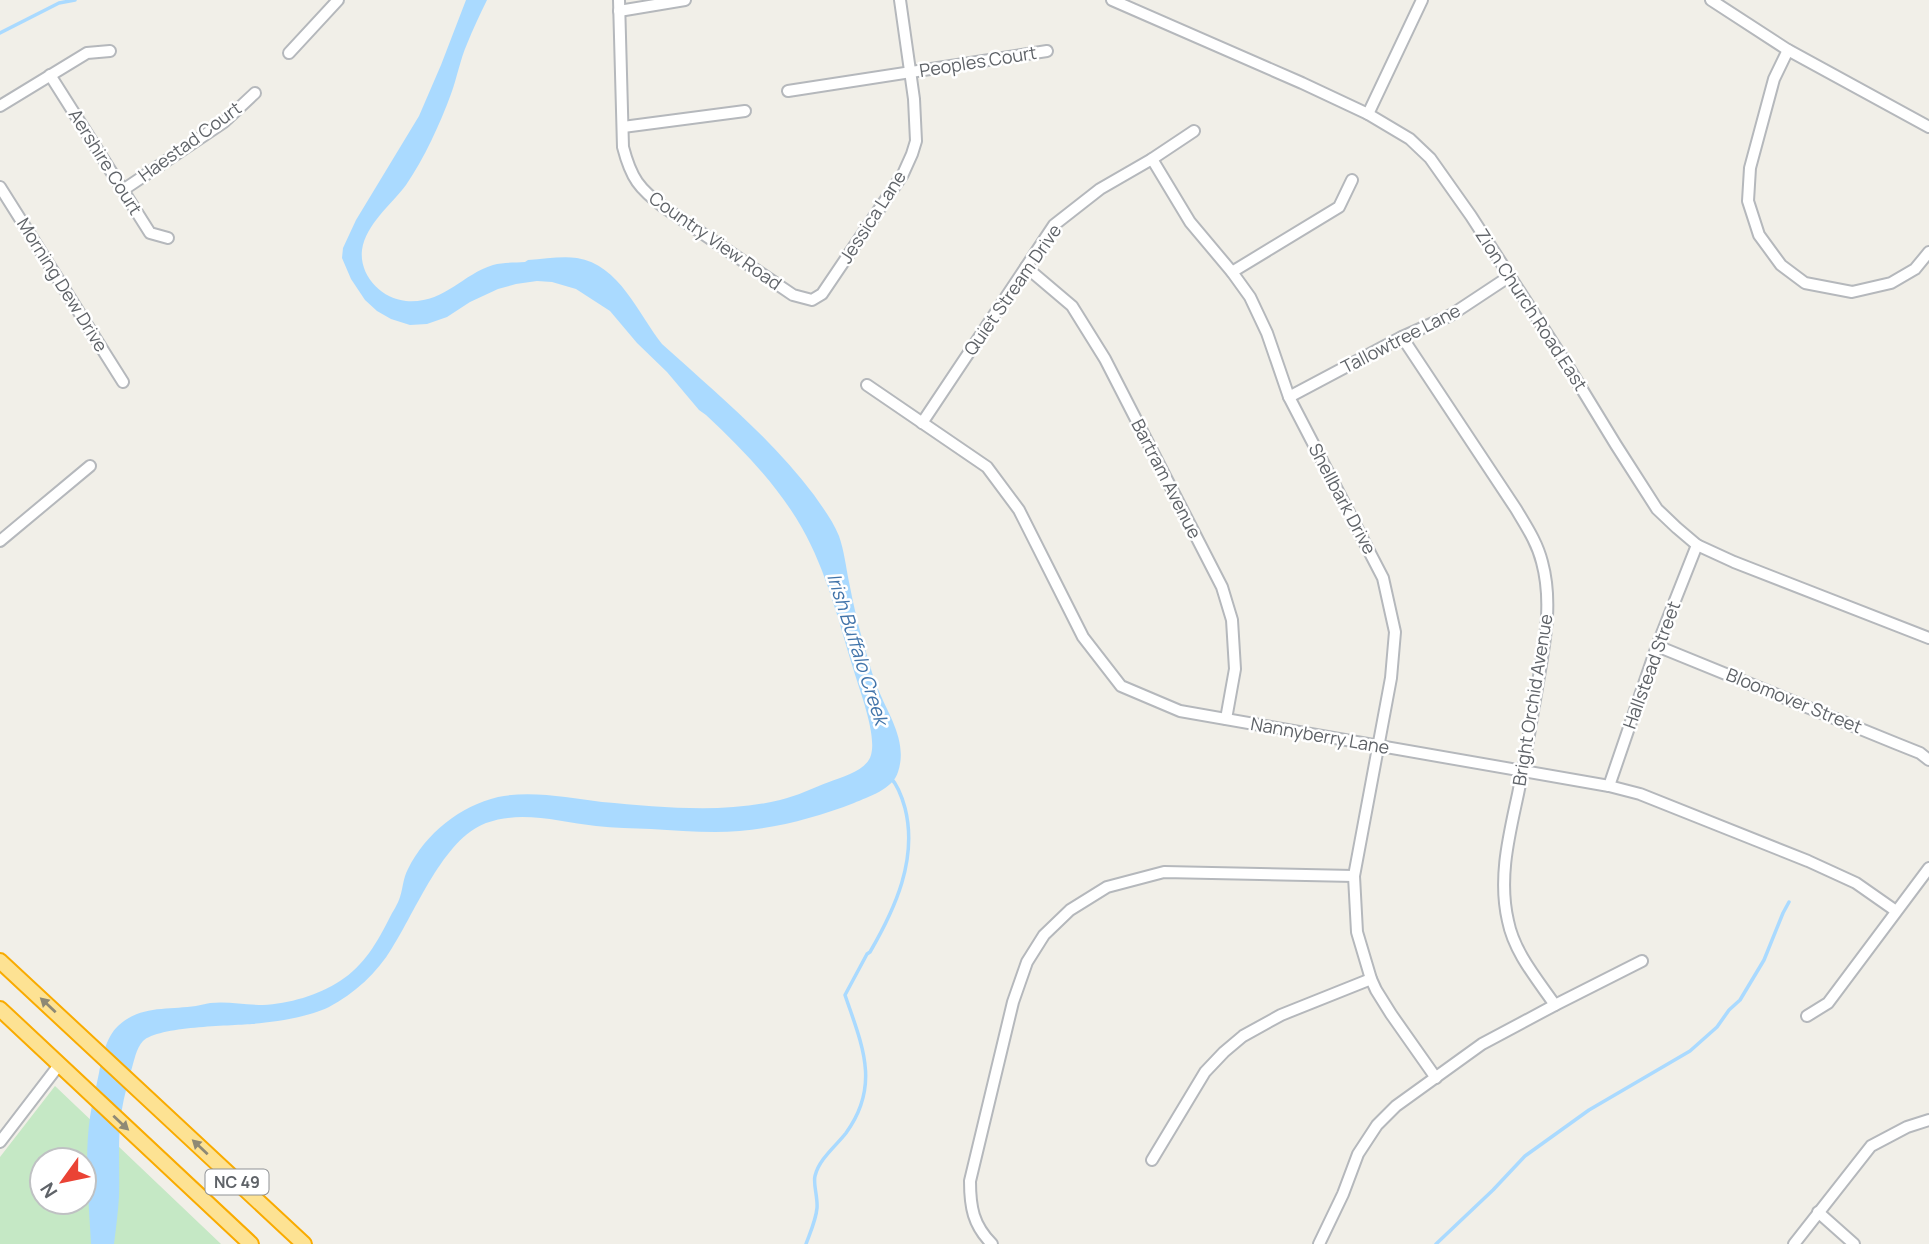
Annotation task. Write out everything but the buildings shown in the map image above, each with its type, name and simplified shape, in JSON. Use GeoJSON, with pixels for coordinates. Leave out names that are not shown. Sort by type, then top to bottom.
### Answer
{"type":"FeatureCollection","features":[{"type":"Feature","properties":{"kind":"highway","name":"NC 49"},"geometry":{"type":"LineString","coordinates":[[0,961],[304,1244]]}},
{"type":"Feature","properties":{"kind":"highway","name":"NC 49"},"geometry":{"type":"LineString","coordinates":[[0,1009],[251,1244]]}},
{"type":"Feature","properties":{"kind":"street"},"geometry":{"type":"LineString","coordinates":[[289,53],[338,0]]}},
{"type":"Feature","properties":{"kind":"street"},"geometry":{"type":"LineString","coordinates":[[619,5],[685,0]]}},
{"type":"Feature","properties":{"kind":"street","name":"Jessica Lane"},"geometry":{"type":"LineString","coordinates":[[813,300],[822,295],[903,174],[916,141],[914,99],[900,0]]}},
{"type":"Feature","properties":{"kind":"street","name":"Zion Church Road East"},"geometry":{"type":"LineString","coordinates":[[1112,0],[1292,78],[1367,114],[1410,139],[1430,158],[1471,216],[1657,509],[1697,545],[1929,638]]}},
{"type":"Feature","properties":{"kind":"street"},"geometry":{"type":"LineString","coordinates":[[1367,114],[1422,0]]}},
{"type":"Feature","properties":{"kind":"street"},"geometry":{"type":"LineString","coordinates":[[1712,0],[1788,51],[1929,127]]}},
{"type":"Feature","properties":{"kind":"street","name":"Country View Road"},"geometry":{"type":"LineString","coordinates":[[619,5],[623,146],[629,169],[648,195],[793,295],[813,300]]}},
{"type":"Feature","properties":{"kind":"street"},"geometry":{"type":"LineString","coordinates":[[0,106],[87,53],[110,51]]}},
{"type":"Feature","properties":{"kind":"street","name":"Peoples Court"},"geometry":{"type":"LineString","coordinates":[[788,91],[1047,51]]}},
{"type":"Feature","properties":{"kind":"street"},"geometry":{"type":"LineString","coordinates":[[1788,51],[1774,79],[1750,168],[1748,201],[1759,235],[1781,265],[1805,283],[1852,292],[1891,283],[1915,269],[1929,252]]}},
{"type":"Feature","properties":{"kind":"street","name":"Aershire Court"},"geometry":{"type":"LineString","coordinates":[[50,75],[150,233],[168,238]]}},
{"type":"Feature","properties":{"kind":"street","name":"Haestad Court"},"geometry":{"type":"LineString","coordinates":[[123,190],[224,122],[255,93]]}},
{"type":"Feature","properties":{"kind":"street"},"geometry":{"type":"LineString","coordinates":[[623,127],[745,111]]}},
{"type":"Feature","properties":{"kind":"street","name":"Quiet Stream Drive"},"geometry":{"type":"LineString","coordinates":[[922,423],[1054,225],[1100,189],[1195,131]]}},
{"type":"Feature","properties":{"kind":"street","name":"Shellbark Drive"},"geometry":{"type":"LineString","coordinates":[[1152,159],[1190,222],[1250,297],[1267,333],[1289,397],[1384,578],[1395,632],[1391,678],[1354,876],[1357,932],[1371,979],[1391,1014],[1436,1078]]}},
{"type":"Feature","properties":{"kind":"street"},"geometry":{"type":"LineString","coordinates":[[1232,272],[1339,207],[1352,180]]}},
{"type":"Feature","properties":{"kind":"street","name":"Morning Dew Drive"},"geometry":{"type":"LineString","coordinates":[[0,187],[123,382]]}},
{"type":"Feature","properties":{"kind":"street","name":"Bartram Avenue"},"geometry":{"type":"LineString","coordinates":[[1026,267],[1072,306],[1105,359],[1222,587],[1232,620],[1235,669],[1226,719]]}},
{"type":"Feature","properties":{"kind":"street","name":"Tallowtree Lane"},"geometry":{"type":"LineString","coordinates":[[1289,397],[1402,337],[1451,315],[1510,276]]}},
{"type":"Feature","properties":{"kind":"street","name":"Bright Orchid Avenue"},"geometry":{"type":"LineString","coordinates":[[1402,337],[1533,536],[1542,561],[1548,594],[1548,623],[1503,880],[1508,923],[1523,960],[1555,1004]]}},
{"type":"Feature","properties":{"kind":"street","name":"Nannyberry Lane"},"geometry":{"type":"LineString","coordinates":[[867,385],[988,467],[1019,510],[1083,637],[1121,686],[1180,711],[1609,786],[1640,794],[1808,861],[1856,883],[1896,911]]}},
{"type":"Feature","properties":{"kind":"street"},"geometry":{"type":"LineString","coordinates":[[0,541],[90,466]]}},
{"type":"Feature","properties":{"kind":"street","name":"Hallstead Street"},"geometry":{"type":"LineString","coordinates":[[1609,786],[1657,646],[1697,545]]}},
{"type":"Feature","properties":{"kind":"street","name":"Bloomover Street"},"geometry":{"type":"LineString","coordinates":[[1657,646],[1920,753],[1929,760]]}},
{"type":"Feature","properties":{"kind":"street"},"geometry":{"type":"LineString","coordinates":[[1807,1016],[1828,1003],[1929,867]]}},
{"type":"Feature","properties":{"kind":"street"},"geometry":{"type":"LineString","coordinates":[[992,1244],[975,1220],[970,1204],[970,1181],[1013,1002],[1027,962],[1044,935],[1070,910],[1107,887],[1164,872],[1354,876]]}},
{"type":"Feature","properties":{"kind":"street"},"geometry":{"type":"LineString","coordinates":[[1319,1244],[1343,1194],[1358,1154],[1377,1125],[1396,1107],[1482,1044],[1642,961]]}},
{"type":"Feature","properties":{"kind":"street"},"geometry":{"type":"LineString","coordinates":[[1152,1160],[1205,1072],[1224,1052],[1243,1037],[1280,1016],[1371,979]]}},
{"type":"Feature","properties":{"kind":"street"},"geometry":{"type":"LineString","coordinates":[[0,1142],[60,1065]]}},
{"type":"Feature","properties":{"kind":"street"},"geometry":{"type":"LineString","coordinates":[[1794,1244],[1871,1146],[1907,1127],[1929,1120]]}},
{"type":"Feature","properties":{"kind":"street"},"geometry":{"type":"LineString","coordinates":[[1818,1212],[1854,1244]]}},
{"type":"Feature","properties":{"kind":"green space"},"geometry":{"type":"Polygon","coordinates":[[[55,1086],[221,1244],[0,1244],[0,1157],[55,1086]]]}},
{"type":"Feature","properties":{"kind":"water","name":"Irish Buffalo Creek"},"geometry":{"type":"Polygon","coordinates":[[[466,0],[487,0],[465,50],[447,105],[425,153],[406,185],[374,223],[364,241],[362,260],[368,277],[381,291],[406,301],[419,301],[442,294],[493,265],[528,260],[577,258],[592,262],[616,280],[662,344],[780,454],[814,495],[834,525],[842,547],[857,621],[871,671],[899,740],[901,750],[898,772],[886,788],[854,803],[803,820],[750,830],[707,832],[617,828],[513,817],[486,823],[471,831],[444,860],[379,966],[365,982],[339,1001],[312,1014],[271,1022],[164,1032],[143,1041],[136,1055],[120,1120],[119,1197],[114,1244],[91,1244],[90,1216],[98,1216],[98,1146],[88,1146],[90,1117],[105,1048],[110,1036],[127,1019],[145,1011],[210,1003],[283,1003],[332,986],[349,975],[375,944],[398,902],[408,869],[424,844],[458,814],[484,801],[524,794],[669,807],[736,807],[793,796],[860,769],[871,755],[872,736],[863,699],[825,579],[802,528],[782,497],[758,468],[699,410],[610,311],[576,289],[537,281],[498,289],[447,317],[427,324],[410,325],[377,311],[365,300],[351,279],[342,258],[343,248],[356,220],[419,116],[466,0]]]}},
{"type":"Feature","properties":{"kind":"waterway"},"geometry":{"type":"LineString","coordinates":[[0,33],[59,3],[75,0]]}},
{"type":"Feature","properties":{"kind":"waterway"},"geometry":{"type":"LineString","coordinates":[[806,1244],[816,1213],[817,1170],[857,1115],[866,1081],[862,1048],[845,995],[888,919],[906,865],[909,846],[905,808],[900,792],[891,778]]}},
{"type":"Feature","properties":{"kind":"waterway"},"geometry":{"type":"LineString","coordinates":[[1436,1244],[1525,1156],[1589,1110],[1690,1051],[1717,1027],[1740,1000],[1764,960],[1789,902]]}}]}
